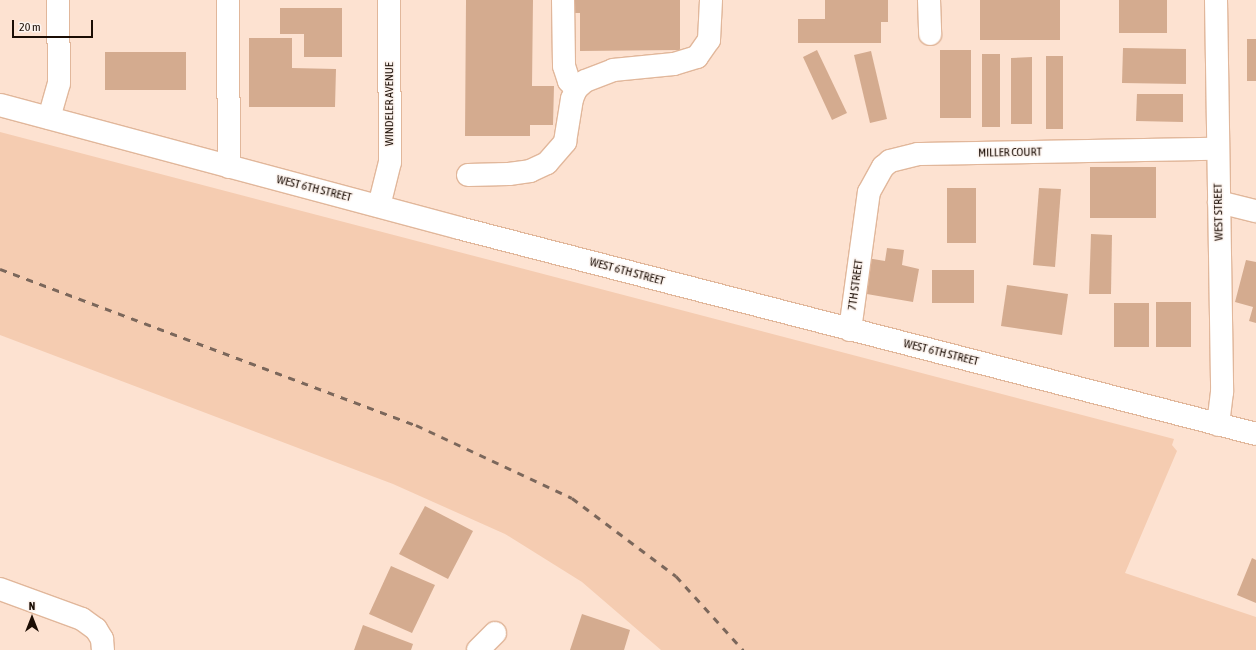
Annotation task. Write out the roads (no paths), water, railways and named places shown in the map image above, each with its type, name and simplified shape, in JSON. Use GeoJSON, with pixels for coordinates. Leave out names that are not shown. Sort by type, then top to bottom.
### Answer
{"type":"FeatureCollection","features":[{"type":"Feature","properties":{"kind":"street"},"geometry":{"type":"LineString","coordinates":[[49,118],[59,83],[58,0]]}},
{"type":"Feature","properties":{"kind":"street"},"geometry":{"type":"LineString","coordinates":[[228,0],[229,167]]}},
{"type":"Feature","properties":{"kind":"street","name":"WINDELER AVENUE"},"geometry":{"type":"LineString","coordinates":[[379,206],[390,162],[389,0]]}},
{"type":"Feature","properties":{"kind":"street"},"geometry":{"type":"LineString","coordinates":[[562,0],[564,66],[569,81],[576,90]]}},
{"type":"Feature","properties":{"kind":"street"},"geometry":{"type":"LineString","coordinates":[[468,175],[509,174],[530,171],[547,163],[565,142],[572,99],[576,90],[585,81],[613,70],[674,64],[697,57],[709,40],[711,0]]}},
{"type":"Feature","properties":{"kind":"street"},"geometry":{"type":"LineString","coordinates":[[929,0],[930,34]]}},
{"type":"Feature","properties":{"kind":"street","name":"WEST STREET"},"geometry":{"type":"LineString","coordinates":[[1216,0],[1217,149],[1222,392],[1218,424]]}},
{"type":"Feature","properties":{"kind":"street","name":"WEST 6TH STREET"},"geometry":{"type":"LineString","coordinates":[[0,105],[229,167],[850,330],[1256,434]]}},
{"type":"Feature","properties":{"kind":"street","name":"MILLER COURT"},"geometry":{"type":"LineString","coordinates":[[862,241],[869,192],[883,167],[890,161],[918,154],[1217,149]]}},
{"type":"Feature","properties":{"kind":"street"},"geometry":{"type":"LineString","coordinates":[[1219,202],[1256,211]]}},
{"type":"Feature","properties":{"kind":"street","name":"7TH STREET"},"geometry":{"type":"LineString","coordinates":[[850,330],[862,241]]}},
{"type":"Feature","properties":{"kind":"street"},"geometry":{"type":"LineString","coordinates":[[0,589],[82,619],[96,629],[102,639],[103,650]]}},
{"type":"Feature","properties":{"kind":"street"},"geometry":{"type":"LineString","coordinates":[[478,650],[495,632]]}},
{"type":"Feature","properties":{"kind":"railway"},"geometry":{"type":"LineString","coordinates":[[0,269],[416,425],[572,498],[676,576],[743,650]]}}]}
